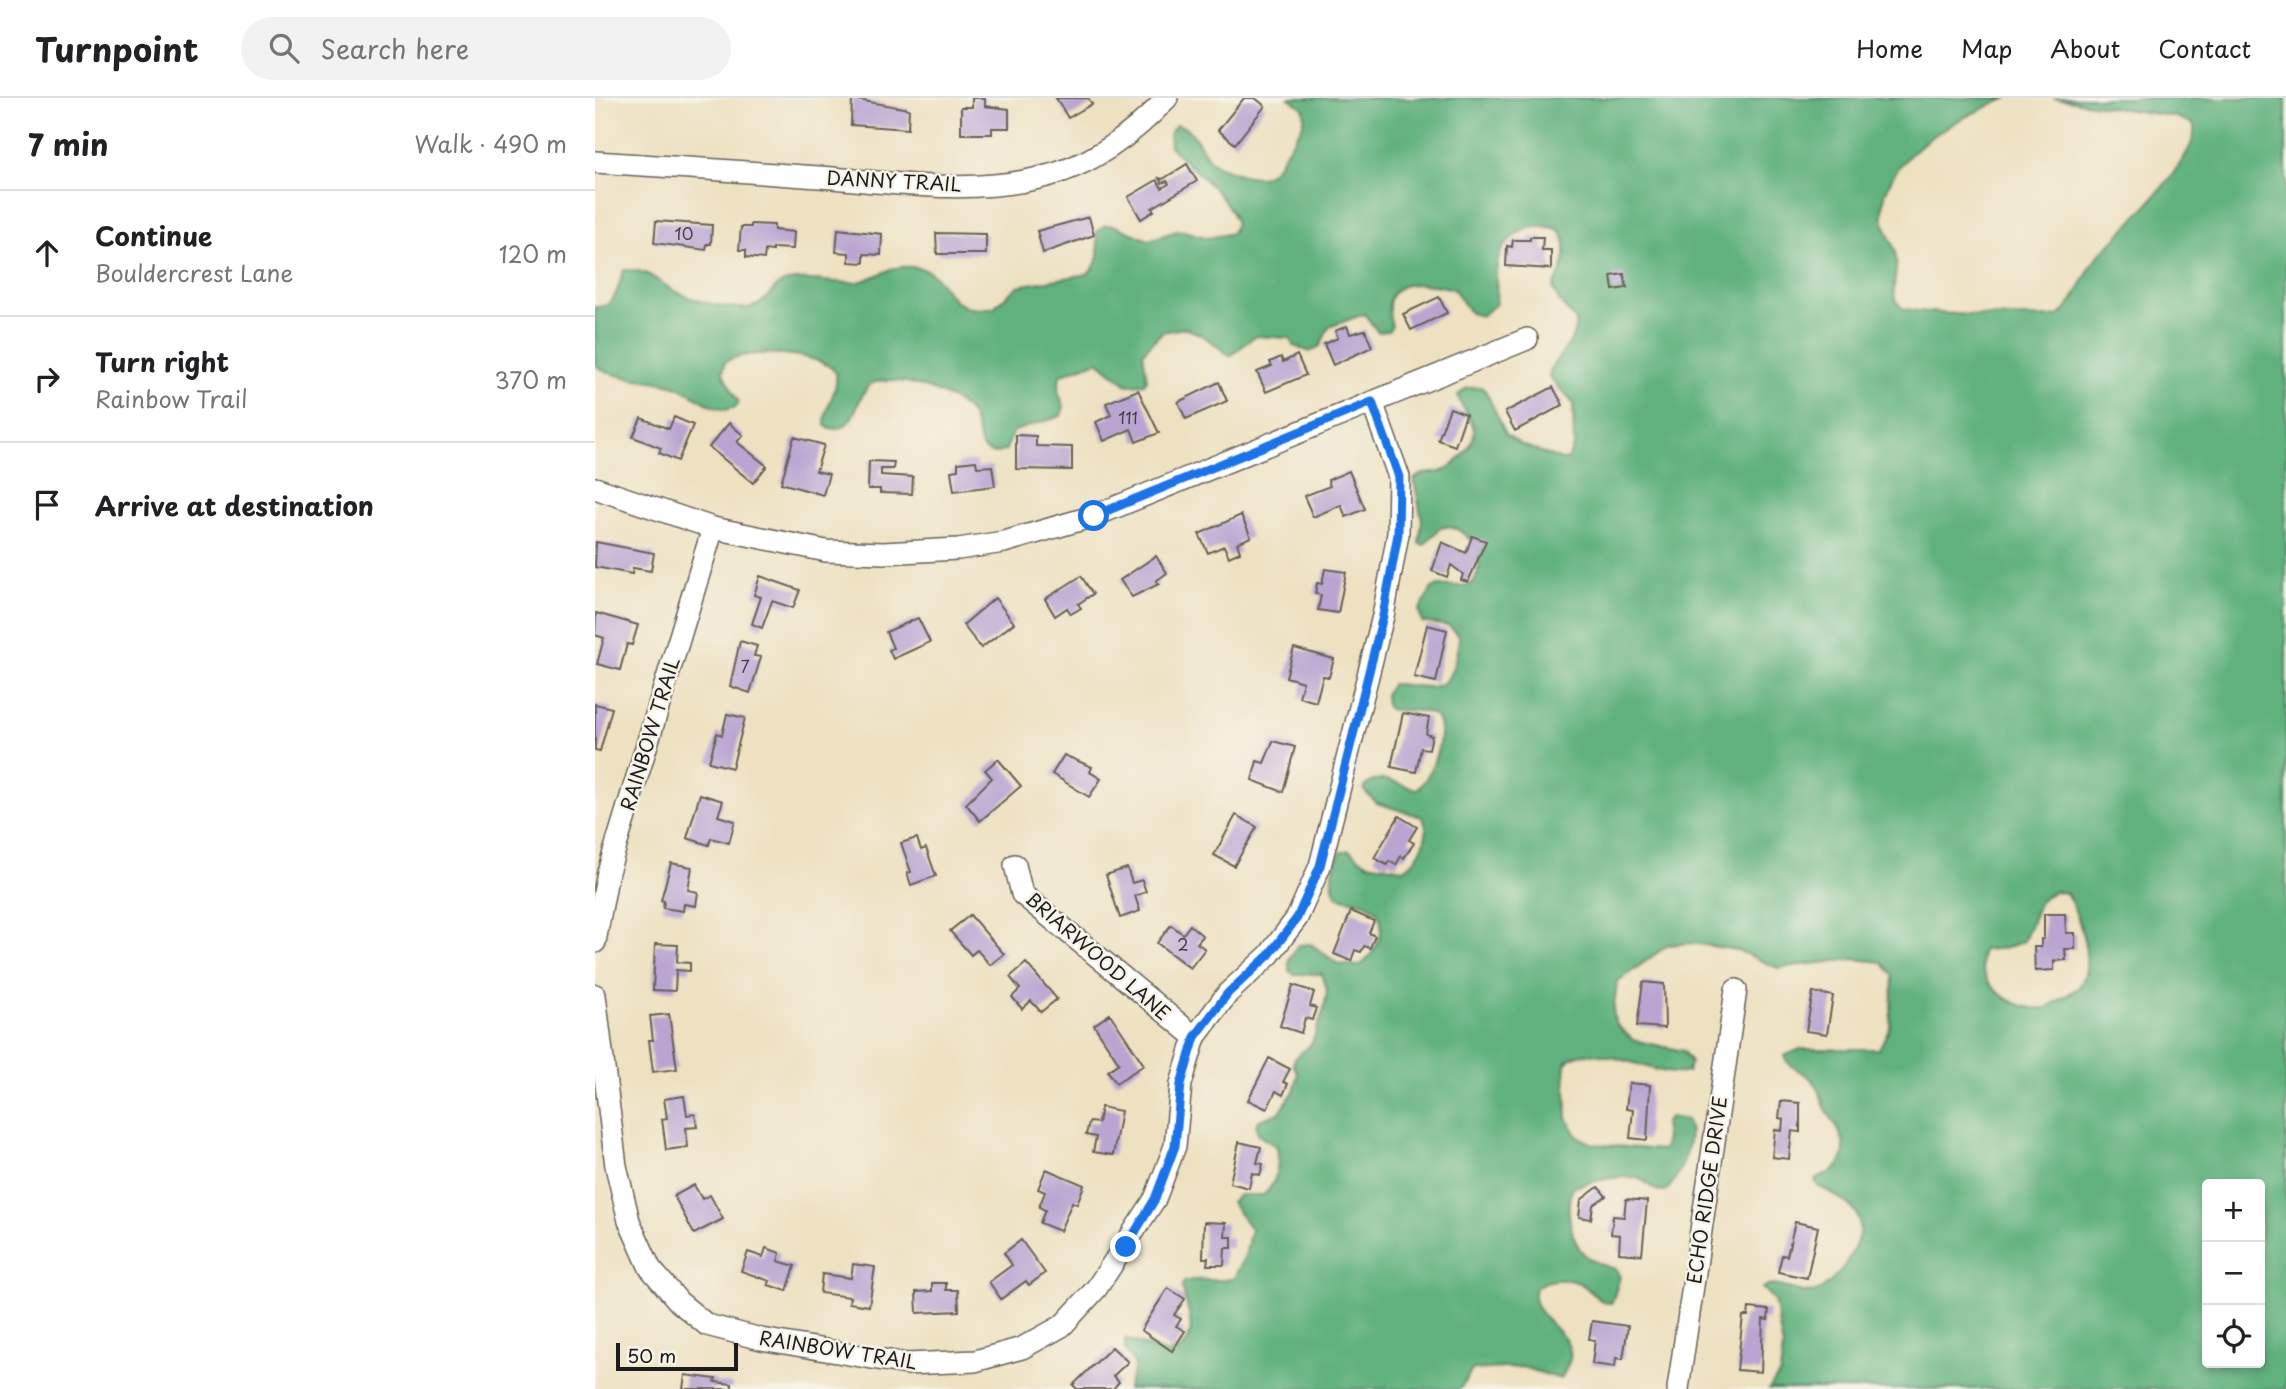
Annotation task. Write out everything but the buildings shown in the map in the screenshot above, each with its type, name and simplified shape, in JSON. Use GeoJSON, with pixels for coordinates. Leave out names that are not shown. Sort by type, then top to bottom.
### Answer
{"type":"FeatureCollection","features":[{"type":"Feature","properties":{"kind":"street","name":"DANNY TRAIL"},"geometry":{"type":"LineString","coordinates":[[595,162],[902,184],[984,186],[1040,178],[1100,155],[1149,118],[1167,98]]}},
{"type":"Feature","properties":{"kind":"street"},"geometry":{"type":"LineString","coordinates":[[595,488],[713,528],[826,551],[883,553],[958,549],[1005,542],[1094,516],[1527,339]]}},
{"type":"Feature","properties":{"kind":"street","name":"RAINBOW TRAIL"},"geometry":{"type":"LineString","coordinates":[[595,996],[616,1166],[629,1221],[650,1268],[679,1302],[707,1325],[761,1339],[907,1364],[975,1361],[1021,1348],[1062,1326],[1096,1289],[1155,1199],[1175,1146],[1181,1084],[1195,1037],[1228,993],[1269,955],[1297,918],[1320,866],[1383,616],[1398,534],[1399,477],[1372,402]]}},
{"type":"Feature","properties":{"kind":"street","name":"RAINBOW TRAIL"},"geometry":{"type":"LineString","coordinates":[[595,942],[608,872],[713,528]]}},
{"type":"Feature","properties":{"kind":"street","name":"BRIARWOOD LANE"},"geometry":{"type":"LineString","coordinates":[[1015,865],[1022,894],[1195,1037]]}},
{"type":"Feature","properties":{"kind":"street","name":"ECHO RIDGE DRIVE"},"geometry":{"type":"LineString","coordinates":[[1678,1389],[1736,990]]}},
{"type":"Feature","properties":{"kind":"green space"},"geometry":{"type":"Polygon","coordinates":[[[1289,98],[2008,98],[1946,127],[1908,157],[1894,174],[1885,195],[1883,217],[1895,253],[1895,297],[1902,308],[1912,310],[2047,317],[2057,316],[2069,306],[2099,255],[2158,192],[2187,153],[2194,137],[2193,124],[2176,117],[2053,98],[2286,98],[2286,1389],[1769,1389],[1780,1373],[1783,1347],[1774,1300],[1762,1288],[1777,1286],[1806,1293],[1820,1290],[1843,1268],[1859,1235],[1857,1215],[1850,1206],[1818,1186],[1815,1181],[1834,1170],[1841,1161],[1844,1145],[1841,1136],[1815,1083],[1791,1066],[1784,1056],[1800,1049],[1879,1049],[1890,1027],[1893,976],[1882,962],[1853,959],[1778,968],[1737,950],[1692,943],[1668,945],[1617,982],[1613,1015],[1617,1025],[1633,1040],[1683,1051],[1691,1062],[1687,1072],[1661,1071],[1590,1054],[1575,1056],[1565,1064],[1567,1118],[1578,1137],[1593,1144],[1663,1150],[1666,1139],[1664,1123],[1670,1117],[1686,1120],[1689,1136],[1681,1168],[1665,1191],[1654,1189],[1633,1177],[1607,1179],[1574,1187],[1569,1213],[1572,1232],[1580,1249],[1596,1262],[1616,1269],[1620,1277],[1612,1303],[1607,1303],[1573,1281],[1552,1281],[1535,1288],[1534,1298],[1538,1308],[1570,1349],[1570,1359],[1561,1379],[1522,1367],[1472,1370],[1460,1389],[1127,1389],[1135,1365],[1125,1349],[1125,1339],[1167,1353],[1186,1343],[1191,1326],[1182,1287],[1184,1282],[1234,1278],[1245,1256],[1251,1229],[1231,1202],[1239,1195],[1263,1195],[1275,1179],[1277,1147],[1258,1135],[1256,1125],[1259,1120],[1279,1113],[1294,1091],[1298,1074],[1293,1064],[1295,1058],[1312,1043],[1324,1009],[1327,990],[1322,974],[1294,974],[1289,971],[1289,959],[1298,945],[1311,944],[1338,964],[1359,966],[1372,954],[1380,937],[1380,919],[1376,911],[1365,903],[1337,896],[1334,890],[1333,874],[1341,852],[1349,850],[1367,863],[1403,869],[1414,860],[1423,846],[1426,830],[1422,817],[1377,803],[1364,791],[1365,786],[1378,780],[1417,789],[1428,775],[1440,740],[1438,721],[1433,715],[1423,712],[1390,710],[1386,705],[1385,694],[1392,684],[1427,687],[1442,684],[1447,679],[1456,658],[1459,636],[1449,626],[1422,622],[1419,611],[1432,588],[1473,583],[1479,557],[1473,542],[1451,526],[1440,528],[1424,545],[1419,544],[1422,520],[1414,480],[1421,475],[1445,470],[1460,459],[1472,442],[1473,426],[1458,395],[1467,388],[1481,387],[1485,390],[1506,434],[1520,444],[1562,460],[1568,459],[1574,444],[1573,403],[1549,377],[1553,365],[1575,331],[1576,321],[1559,301],[1553,288],[1563,267],[1565,252],[1560,230],[1550,227],[1530,229],[1520,232],[1505,245],[1497,265],[1495,305],[1481,316],[1470,313],[1454,289],[1415,284],[1396,290],[1390,298],[1392,326],[1388,331],[1378,332],[1364,314],[1329,327],[1320,346],[1310,352],[1294,346],[1290,338],[1255,336],[1230,356],[1202,335],[1185,328],[1162,332],[1143,352],[1147,379],[1144,384],[1127,385],[1098,361],[1060,375],[1058,392],[1064,406],[1061,416],[1014,431],[1005,451],[993,454],[983,449],[972,417],[963,406],[938,392],[907,382],[892,380],[871,384],[846,425],[830,429],[825,425],[825,418],[835,386],[836,373],[828,366],[800,356],[749,355],[725,362],[723,373],[739,403],[736,407],[725,410],[675,386],[614,374],[595,365],[595,307],[602,307],[612,300],[624,270],[640,271],[677,292],[701,301],[744,308],[759,304],[781,283],[788,281],[805,279],[858,282],[893,269],[909,267],[929,272],[956,301],[965,306],[977,309],[994,307],[1018,286],[1088,274],[1097,260],[1096,233],[1105,225],[1116,226],[1148,240],[1180,230],[1209,238],[1232,233],[1236,222],[1224,200],[1170,146],[1169,134],[1176,125],[1182,126],[1192,133],[1208,158],[1216,165],[1244,175],[1262,177],[1269,174],[1280,162],[1300,130],[1303,108],[1289,98]],[[2054,891],[2040,901],[2024,941],[2007,948],[1983,950],[1981,962],[1990,984],[1999,993],[2022,1006],[2046,1008],[2076,990],[2083,979],[2086,967],[2084,940],[2081,926],[2066,893],[2054,891]]]}},
{"type":"Feature","properties":{"kind":"route"},"geometry":{"type":"LineString","coordinates":[[1094,516],[1372,402],[1399,477],[1398,534],[1383,616],[1320,866],[1297,918],[1269,955],[1228,993],[1195,1037],[1181,1084],[1175,1146],[1155,1199],[1126,1247]]}}]}
